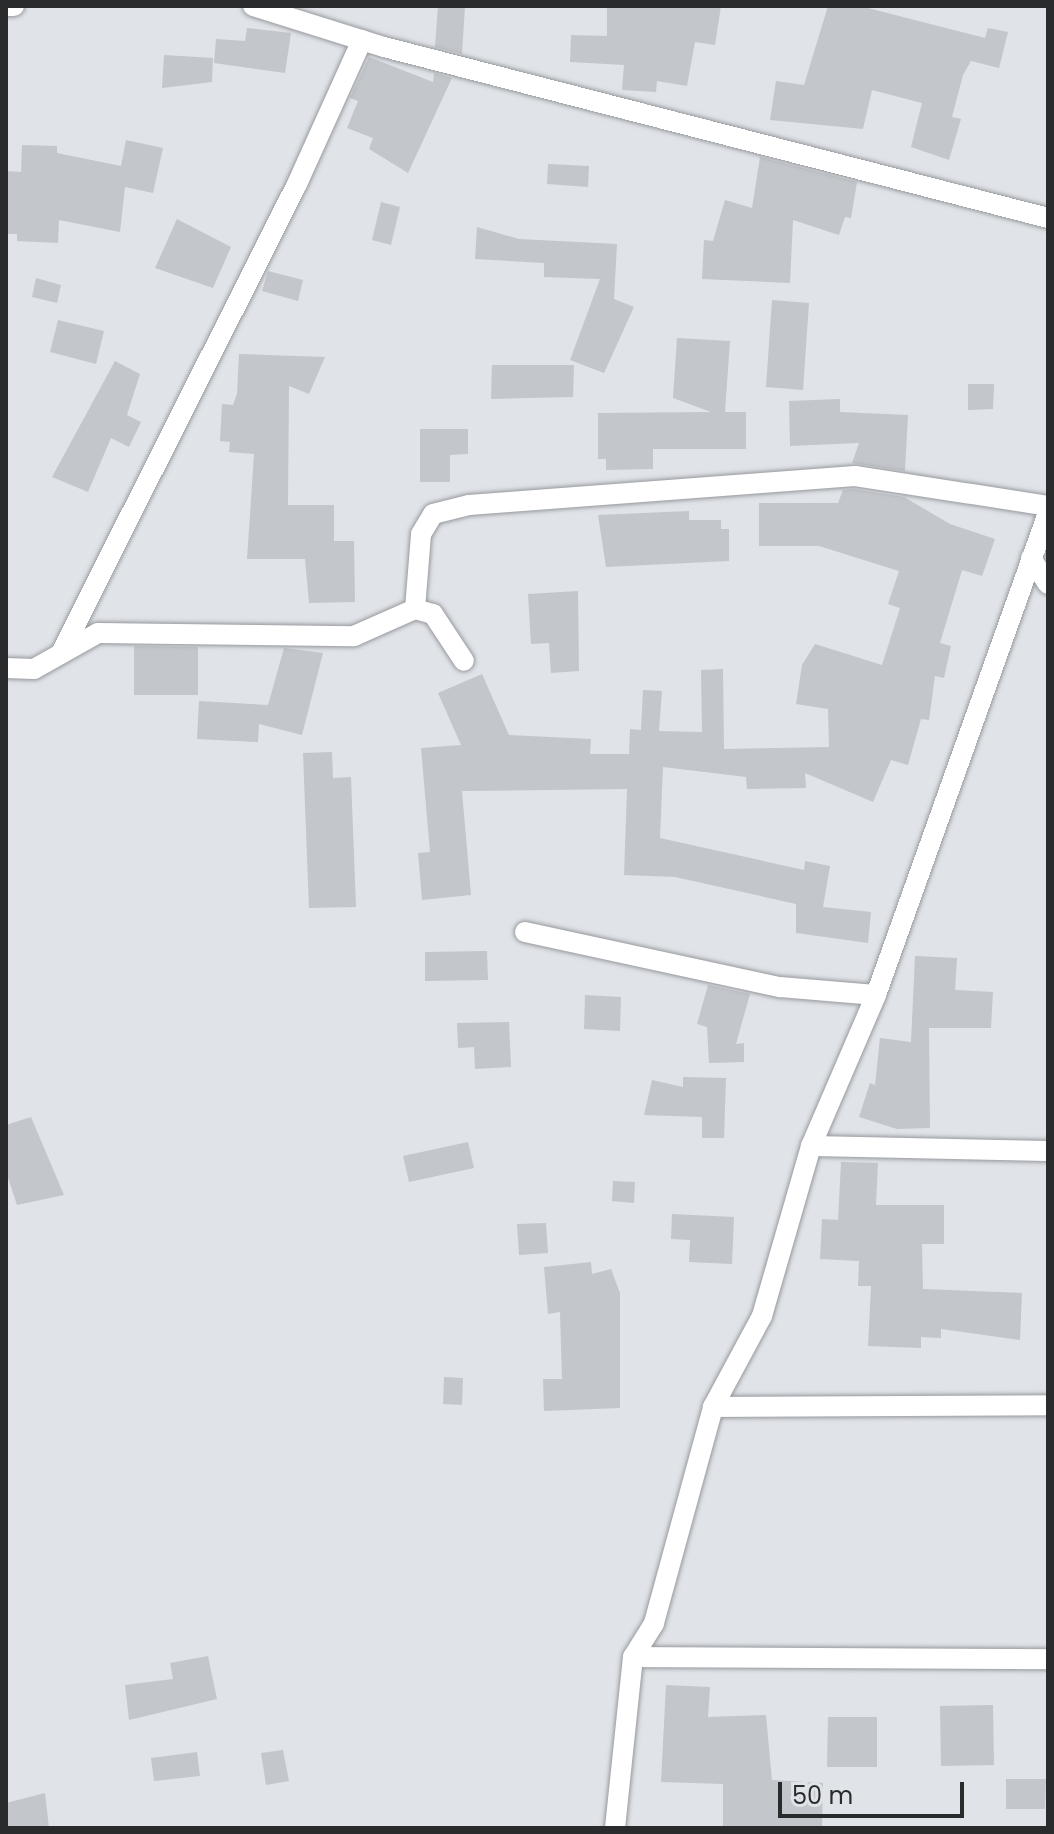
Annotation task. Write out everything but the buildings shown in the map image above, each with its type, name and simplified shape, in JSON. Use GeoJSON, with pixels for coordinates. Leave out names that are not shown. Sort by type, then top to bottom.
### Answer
{"type":"FeatureCollection","features":[{"type":"Feature","properties":{"kind":"street"},"geometry":{"type":"LineString","coordinates":[[6,6],[14,6]]}},
{"type":"Feature","properties":{"kind":"street"},"geometry":{"type":"LineString","coordinates":[[253,6],[362,40],[1048,218]]}},
{"type":"Feature","properties":{"kind":"street"},"geometry":{"type":"LineString","coordinates":[[61,653],[297,184],[362,40]]}},
{"type":"Feature","properties":{"kind":"street"},"geometry":{"type":"LineString","coordinates":[[415,609],[421,534],[433,514],[469,505],[855,476],[1048,506]]}},
{"type":"Feature","properties":{"kind":"street"},"geometry":{"type":"LineString","coordinates":[[615,1828],[633,1657],[654,1623],[713,1407],[762,1316],[811,1146],[876,995],[1048,513]]}},
{"type":"Feature","properties":{"kind":"street"},"geometry":{"type":"LineString","coordinates":[[1031,558],[1048,584]]}},
{"type":"Feature","properties":{"kind":"street"},"geometry":{"type":"LineString","coordinates":[[6,668],[34,669],[98,633],[125,630],[354,636],[415,609],[433,614],[464,661]]}},
{"type":"Feature","properties":{"kind":"street"},"geometry":{"type":"LineString","coordinates":[[525,932],[780,987],[876,995]]}},
{"type":"Feature","properties":{"kind":"street"},"geometry":{"type":"LineString","coordinates":[[811,1146],[1048,1151]]}},
{"type":"Feature","properties":{"kind":"street"},"geometry":{"type":"LineString","coordinates":[[713,1407],[1048,1405]]}},
{"type":"Feature","properties":{"kind":"street"},"geometry":{"type":"LineString","coordinates":[[633,1657],[1048,1659]]}}]}
